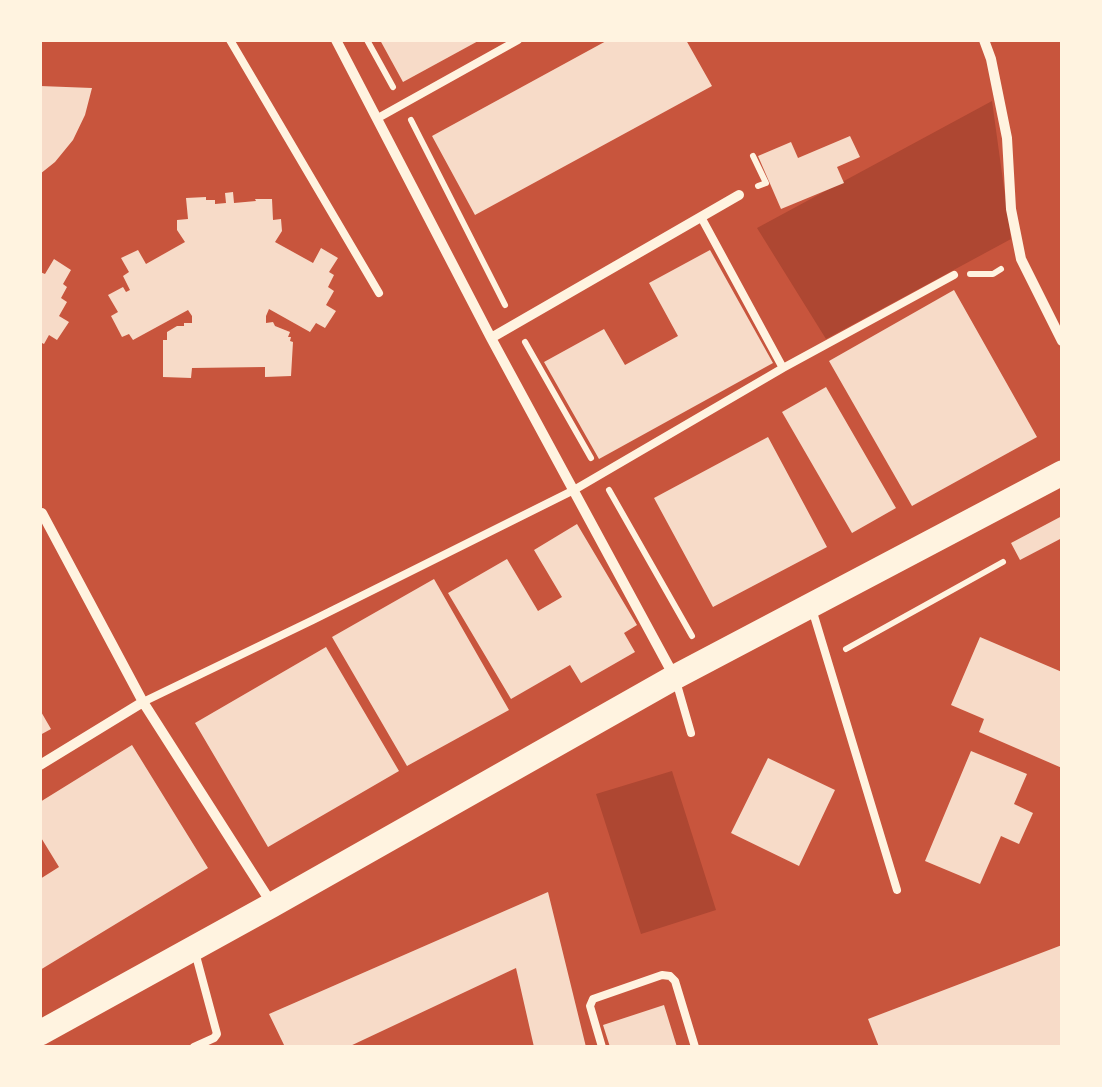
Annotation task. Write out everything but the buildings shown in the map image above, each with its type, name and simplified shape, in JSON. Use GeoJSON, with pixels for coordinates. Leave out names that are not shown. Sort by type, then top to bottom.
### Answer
{"type":"FeatureCollection","features":[{"type":"Feature","properties":{"kind":"main road"},"geometry":{"type":"LineString","coordinates":[[40,1033],[706,660],[1062,473]]}},
{"type":"Feature","properties":{"kind":"street"},"geometry":{"type":"LineString","coordinates":[[336,40],[491,338],[675,677]]}},
{"type":"Feature","properties":{"kind":"street"},"geometry":{"type":"LineString","coordinates":[[984,40],[1007,138],[1011,209],[1021,259],[1062,340]]}},
{"type":"Feature","properties":{"kind":"street"},"geometry":{"type":"LineString","coordinates":[[491,338],[739,195]]}},
{"type":"Feature","properties":{"kind":"street"},"geometry":{"type":"LineString","coordinates":[[42,514],[144,702],[272,905]]}},
{"type":"Feature","properties":{"kind":"street"},"geometry":{"type":"LineString","coordinates":[[40,765],[144,702]]}},
{"type":"Feature","properties":{"kind":"lane"},"geometry":{"type":"LineString","coordinates":[[230,40],[379,293]]}},
{"type":"Feature","properties":{"kind":"lane"},"geometry":{"type":"LineString","coordinates":[[378,118],[518,40]]}},
{"type":"Feature","properties":{"kind":"lane"},"geometry":{"type":"LineString","coordinates":[[701,216],[783,368]]}},
{"type":"Feature","properties":{"kind":"lane"},"geometry":{"type":"LineString","coordinates":[[144,702],[574,490],[783,368],[954,275]]}},
{"type":"Feature","properties":{"kind":"lane"},"geometry":{"type":"LineString","coordinates":[[811,605],[897,890]]}},
{"type":"Feature","properties":{"kind":"lane"},"geometry":{"type":"LineString","coordinates":[[675,677],[690,733]]}},
{"type":"Feature","properties":{"kind":"lane"},"geometry":{"type":"LineString","coordinates":[[194,948],[223,1047]]}},
{"type":"Feature","properties":{"kind":"lane"},"geometry":{"type":"LineString","coordinates":[[602,1047],[590,1006],[593,999],[662,975],[675,982],[695,1047]]}},
{"type":"Feature","properties":{"kind":"lane"},"geometry":{"type":"LineString","coordinates":[[194,1047],[217,1034]]}},
{"type":"Feature","properties":{"kind":"path"},"geometry":{"type":"LineString","coordinates":[[367,40],[515,324],[706,660]]}},
{"type":"Feature","properties":{"kind":"path"},"geometry":{"type":"LineString","coordinates":[[753,156],[766,182]]}},
{"type":"Feature","properties":{"kind":"path"},"geometry":{"type":"LineString","coordinates":[[954,275],[993,274],[1021,259]]}},
{"type":"Feature","properties":{"kind":"path"},"geometry":{"type":"LineString","coordinates":[[827,659],[1004,562]]}},
{"type":"Feature","properties":{"kind":"shaded area"},"geometry":{"type":"Polygon","coordinates":[[[992,101],[1011,239],[826,339],[757,228],[992,101]]]}},
{"type":"Feature","properties":{"kind":"shaded area"},"geometry":{"type":"Polygon","coordinates":[[[672,771],[716,910],[641,934],[596,794],[672,771]]]}}]}
